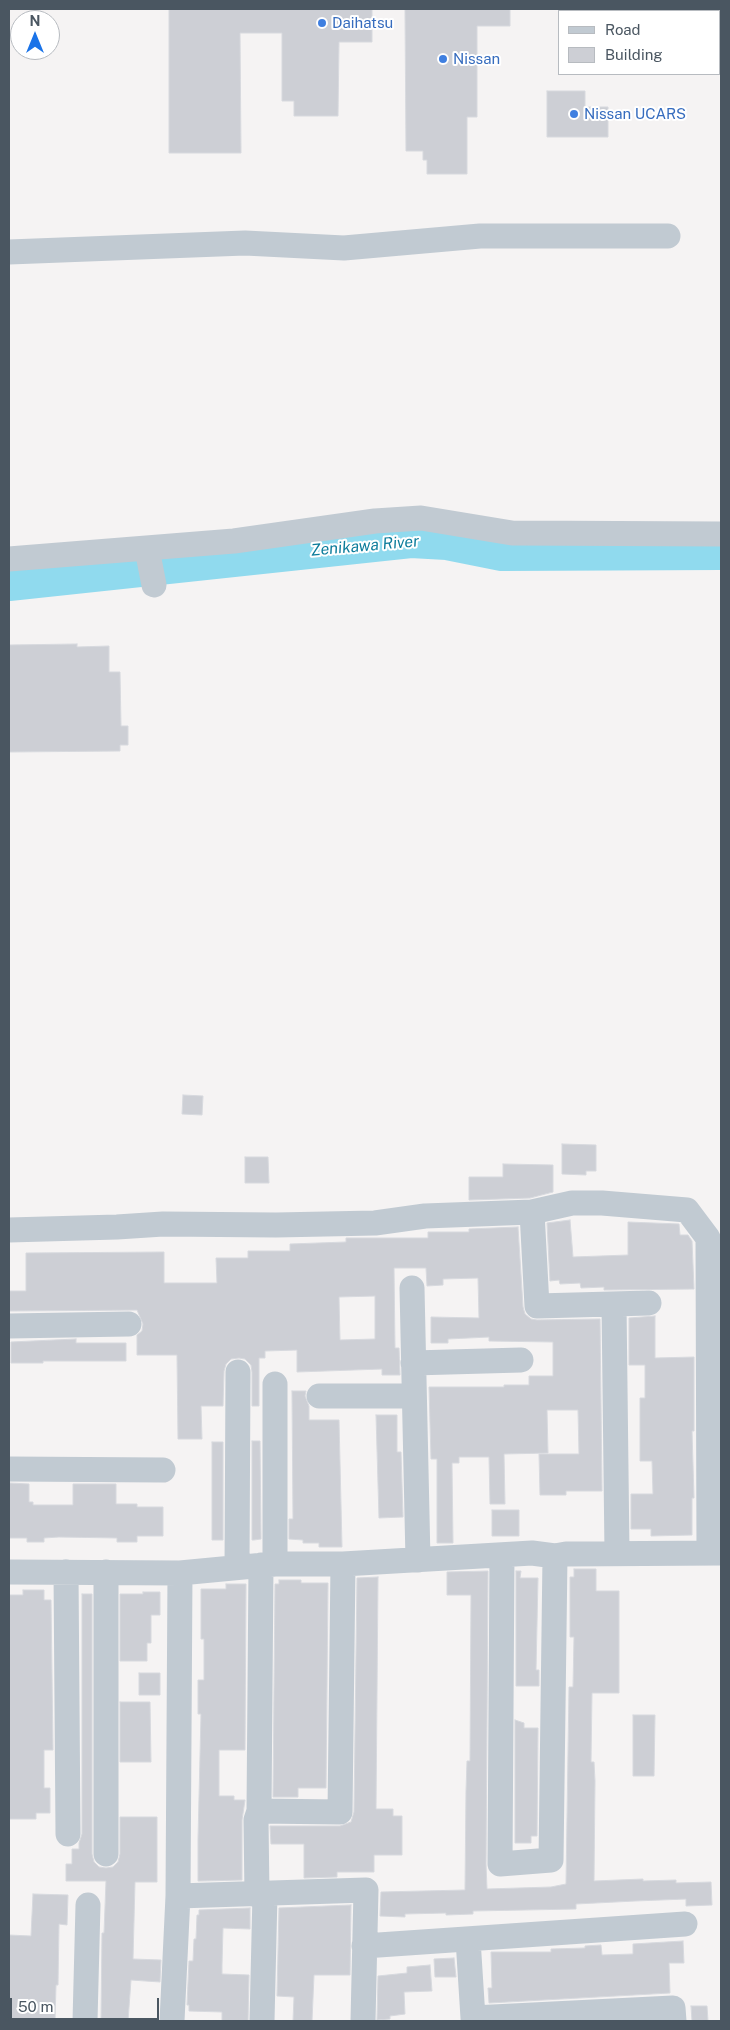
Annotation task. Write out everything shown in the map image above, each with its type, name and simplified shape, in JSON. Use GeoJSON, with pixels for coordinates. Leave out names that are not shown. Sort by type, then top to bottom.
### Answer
{"type":"FeatureCollection","features":[{"type":"Feature","properties":{"kind":"street"},"geometry":{"type":"LineString","coordinates":[[9,252],[245,243],[344,248],[480,236],[668,236]]}},
{"type":"Feature","properties":{"kind":"street"},"geometry":{"type":"LineString","coordinates":[[9,559],[148,553],[375,522],[421,518],[512,533],[721,534]]}},
{"type":"Feature","properties":{"kind":"street"},"geometry":{"type":"LineString","coordinates":[[148,553],[153,583]]}},
{"type":"Feature","properties":{"kind":"street"},"geometry":{"type":"LineString","coordinates":[[9,1230],[163,1224],[276,1225],[375,1223],[425,1216],[532,1212],[572,1203],[602,1203],[687,1210],[708,1238],[715,1553],[617,1553],[554,1556],[532,1553],[344,1564],[257,1565],[180,1573],[9,1572]]}},
{"type":"Feature","properties":{"kind":"street"},"geometry":{"type":"LineString","coordinates":[[532,1212],[537,1306],[648,1303]]}},
{"type":"Feature","properties":{"kind":"street"},"geometry":{"type":"LineString","coordinates":[[412,1288],[418,1560]]}},
{"type":"Feature","properties":{"kind":"street"},"geometry":{"type":"LineString","coordinates":[[614,1304],[617,1553]]}},
{"type":"Feature","properties":{"kind":"street"},"geometry":{"type":"LineString","coordinates":[[9,1326],[129,1324]]}},
{"type":"Feature","properties":{"kind":"street"},"geometry":{"type":"LineString","coordinates":[[413,1363],[521,1360]]}},
{"type":"Feature","properties":{"kind":"street"},"geometry":{"type":"LineString","coordinates":[[238,1372],[257,1565],[259,1811],[256,1820],[261,1894],[262,2021]]}},
{"type":"Feature","properties":{"kind":"street"},"geometry":{"type":"LineString","coordinates":[[257,1565],[275,1384]]}},
{"type":"Feature","properties":{"kind":"street"},"geometry":{"type":"LineString","coordinates":[[318,1396],[414,1396]]}},
{"type":"Feature","properties":{"kind":"street"},"geometry":{"type":"LineString","coordinates":[[9,1470],[162,1470]]}},
{"type":"Feature","properties":{"kind":"street"},"geometry":{"type":"LineString","coordinates":[[502,1555],[500,1864],[551,1860],[554,1556]]}},
{"type":"Feature","properties":{"kind":"street"},"geometry":{"type":"LineString","coordinates":[[259,1811],[340,1812],[344,1564]]}},
{"type":"Feature","properties":{"kind":"street"},"geometry":{"type":"LineString","coordinates":[[66,1572],[68,1834]]}},
{"type":"Feature","properties":{"kind":"street"},"geometry":{"type":"LineString","coordinates":[[106,1572],[106,1854]]}},
{"type":"Feature","properties":{"kind":"street"},"geometry":{"type":"LineString","coordinates":[[172,2021],[178,1896],[180,1573]]}},
{"type":"Feature","properties":{"kind":"street"},"geometry":{"type":"LineString","coordinates":[[178,1896],[366,1890],[362,2021]]}},
{"type":"Feature","properties":{"kind":"street"},"geometry":{"type":"LineString","coordinates":[[85,2021],[88,1905]]}},
{"type":"Feature","properties":{"kind":"street"},"geometry":{"type":"LineString","coordinates":[[364,1946],[685,1924]]}},
{"type":"Feature","properties":{"kind":"street"},"geometry":{"type":"LineString","coordinates":[[468,1939],[473,2020],[673,2008],[674,2021]]}},
{"type":"Feature","properties":{"kind":"building"},"geometry":{"type":"Polygon","coordinates":[[[169,9],[372,9],[372,42],[339,42],[338,116],[294,116],[294,101],[282,101],[282,33],[240,33],[241,153],[169,153],[169,9]]]}},
{"type":"Feature","properties":{"kind":"building"},"geometry":{"type":"Polygon","coordinates":[[[405,9],[510,9],[510,26],[477,26],[477,117],[467,117],[467,174],[427,174],[427,160],[423,160],[423,151],[406,151],[405,9]]]}},
{"type":"Feature","properties":{"kind":"building"},"geometry":{"type":"Polygon","coordinates":[[[547,91],[585,91],[585,107],[608,107],[608,137],[547,137],[547,91]]]}},
{"type":"Feature","properties":{"kind":"building"},"geometry":{"type":"Polygon","coordinates":[[[77,644],[77,647],[109,646],[109,672],[120,672],[121,726],[128,726],[128,745],[120,745],[120,751],[9,752],[9,645],[77,644]]]}},
{"type":"Feature","properties":{"kind":"building"},"geometry":{"type":"Polygon","coordinates":[[[183,1095],[203,1096],[202,1115],[182,1114],[183,1095]]]}},
{"type":"Feature","properties":{"kind":"building"},"geometry":{"type":"Polygon","coordinates":[[[562,1144],[596,1145],[596,1171],[586,1171],[586,1175],[562,1174],[562,1144]]]}},
{"type":"Feature","properties":{"kind":"building"},"geometry":{"type":"Polygon","coordinates":[[[245,1157],[268,1157],[269,1183],[245,1183],[245,1157]]]}},
{"type":"Feature","properties":{"kind":"building"},"geometry":{"type":"Polygon","coordinates":[[[503,1164],[553,1165],[553,1192],[530,1198],[469,1200],[469,1177],[503,1177],[503,1164]]]}},
{"type":"Feature","properties":{"kind":"building"},"geometry":{"type":"Polygon","coordinates":[[[570,1220],[573,1257],[628,1255],[628,1222],[679,1224],[680,1235],[688,1235],[692,1241],[694,1289],[604,1290],[604,1287],[581,1288],[580,1283],[560,1284],[559,1280],[550,1281],[547,1223],[570,1220]]]}},
{"type":"Feature","properties":{"kind":"building"},"geometry":{"type":"Polygon","coordinates":[[[518,1227],[523,1307],[525,1314],[531,1319],[600,1319],[602,1491],[566,1491],[566,1495],[540,1495],[539,1454],[579,1454],[578,1410],[547,1410],[548,1453],[504,1454],[505,1504],[490,1504],[489,1457],[459,1457],[459,1463],[452,1463],[453,1543],[437,1543],[437,1459],[431,1459],[429,1387],[529,1385],[529,1376],[553,1376],[553,1342],[489,1341],[489,1337],[448,1339],[448,1343],[431,1343],[431,1317],[479,1318],[478,1278],[443,1279],[443,1285],[427,1286],[426,1268],[394,1268],[395,1348],[399,1348],[400,1375],[382,1375],[382,1369],[297,1372],[297,1350],[265,1351],[265,1358],[259,1358],[259,1406],[252,1406],[251,1365],[245,1359],[231,1359],[226,1364],[224,1371],[223,1406],[201,1406],[202,1439],[178,1439],[177,1355],[137,1355],[137,1335],[142,1331],[143,1324],[137,1310],[9,1311],[9,1291],[26,1291],[26,1253],[164,1252],[164,1283],[217,1283],[216,1258],[248,1258],[248,1251],[290,1251],[290,1244],[346,1242],[346,1238],[428,1238],[428,1232],[469,1232],[469,1229],[518,1227]],[[375,1296],[339,1297],[340,1340],[375,1339],[375,1296]]]}},
{"type":"Feature","properties":{"kind":"building"},"geometry":{"type":"Polygon","coordinates":[[[655,1316],[655,1358],[694,1357],[694,1431],[692,1431],[694,1498],[692,1498],[692,1535],[651,1536],[651,1529],[631,1529],[631,1494],[653,1494],[652,1461],[640,1461],[640,1398],[645,1398],[645,1365],[629,1365],[629,1318],[655,1316]]]}},
{"type":"Feature","properties":{"kind":"building"},"geometry":{"type":"Polygon","coordinates":[[[76,1339],[76,1343],[126,1343],[126,1361],[11,1363],[11,1342],[76,1339]]]}},
{"type":"Feature","properties":{"kind":"building"},"geometry":{"type":"Polygon","coordinates":[[[292,1391],[306,1391],[305,1396],[309,1406],[309,1420],[339,1420],[342,1547],[319,1547],[319,1543],[303,1543],[303,1540],[289,1539],[289,1519],[293,1519],[292,1391]]]}},
{"type":"Feature","properties":{"kind":"building"},"geometry":{"type":"Polygon","coordinates":[[[376,1415],[397,1415],[397,1452],[401,1452],[403,1517],[379,1518],[376,1415]]]}},
{"type":"Feature","properties":{"kind":"building"},"geometry":{"type":"Polygon","coordinates":[[[252,1441],[260,1441],[261,1539],[254,1540],[252,1540],[252,1441]]]}},
{"type":"Feature","properties":{"kind":"building"},"geometry":{"type":"Polygon","coordinates":[[[212,1442],[223,1442],[223,1540],[212,1540],[212,1442]]]}},
{"type":"Feature","properties":{"kind":"building"},"geometry":{"type":"Polygon","coordinates":[[[9,1483],[29,1484],[29,1502],[33,1502],[33,1505],[73,1505],[73,1484],[116,1484],[116,1504],[137,1504],[137,1507],[163,1507],[163,1536],[137,1536],[137,1542],[117,1542],[117,1538],[59,1537],[44,1538],[44,1542],[27,1542],[27,1538],[9,1538],[9,1483]]]}},
{"type":"Feature","properties":{"kind":"building"},"geometry":{"type":"Polygon","coordinates":[[[492,1510],[519,1510],[519,1536],[492,1536],[492,1510]]]}},
{"type":"Feature","properties":{"kind":"building"},"geometry":{"type":"Polygon","coordinates":[[[574,1569],[596,1569],[596,1591],[619,1591],[619,1693],[592,1693],[591,1762],[594,1762],[595,1781],[594,1881],[643,1879],[643,1881],[676,1880],[676,1883],[711,1882],[712,1905],[686,1906],[686,1899],[576,1904],[576,1909],[473,1911],[473,1914],[446,1915],[446,1913],[405,1914],[405,1917],[380,1916],[381,1892],[465,1890],[467,1761],[470,1761],[471,1595],[447,1595],[447,1572],[488,1571],[487,1889],[551,1887],[566,1884],[569,1687],[573,1687],[574,1637],[570,1637],[570,1577],[574,1577],[574,1569]]]}},
{"type":"Feature","properties":{"kind":"building"},"geometry":{"type":"Polygon","coordinates":[[[516,1571],[521,1571],[520,1578],[538,1578],[536,1670],[539,1670],[539,1686],[516,1686],[516,1571]]]}},
{"type":"Feature","properties":{"kind":"building"},"geometry":{"type":"Polygon","coordinates":[[[378,1577],[376,1809],[393,1809],[393,1816],[402,1816],[402,1855],[374,1855],[374,1872],[337,1872],[337,1877],[304,1878],[304,1844],[271,1844],[270,1826],[340,1826],[351,1822],[354,1812],[357,1578],[378,1577]]]}},
{"type":"Feature","properties":{"kind":"building"},"geometry":{"type":"Polygon","coordinates":[[[279,1580],[301,1580],[301,1583],[328,1583],[326,1788],[298,1788],[298,1797],[273,1797],[275,1584],[279,1584],[279,1580]]]}},
{"type":"Feature","properties":{"kind":"building"},"geometry":{"type":"Polygon","coordinates":[[[226,1584],[246,1584],[245,1750],[219,1750],[219,1796],[234,1796],[234,1800],[245,1800],[242,1820],[242,1880],[198,1881],[201,1714],[198,1714],[198,1680],[204,1680],[204,1639],[201,1639],[201,1589],[226,1589],[226,1584]]]}},
{"type":"Feature","properties":{"kind":"building"},"geometry":{"type":"Polygon","coordinates":[[[23,1590],[44,1590],[44,1600],[51,1600],[53,1750],[44,1750],[44,1788],[50,1788],[50,1813],[36,1813],[36,1819],[9,1819],[9,1595],[23,1595],[23,1590]]]}},
{"type":"Feature","properties":{"kind":"building"},"geometry":{"type":"Polygon","coordinates":[[[143,1592],[160,1592],[160,1615],[151,1615],[151,1643],[147,1643],[147,1661],[120,1661],[120,1594],[143,1594],[143,1592]]]}},
{"type":"Feature","properties":{"kind":"building"},"geometry":{"type":"Polygon","coordinates":[[[82,1594],[92,1594],[92,1854],[94,1862],[99,1867],[106,1868],[113,1867],[118,1862],[120,1854],[120,1817],[157,1817],[157,1882],[135,1882],[133,1959],[161,1960],[160,1982],[131,1980],[128,2021],[101,2021],[102,1933],[104,1933],[106,1881],[66,1881],[66,1864],[72,1864],[72,1849],[79,1849],[82,1834],[82,1594]]]}},
{"type":"Feature","properties":{"kind":"building"},"geometry":{"type":"Polygon","coordinates":[[[139,1673],[160,1673],[160,1695],[139,1695],[139,1673]]]}},
{"type":"Feature","properties":{"kind":"building"},"geometry":{"type":"Polygon","coordinates":[[[120,1702],[150,1702],[151,1762],[120,1762],[120,1702]]]}},
{"type":"Feature","properties":{"kind":"building"},"geometry":{"type":"Polygon","coordinates":[[[633,1715],[655,1715],[654,1776],[633,1776],[633,1715]]]}},
{"type":"Feature","properties":{"kind":"building"},"geometry":{"type":"Polygon","coordinates":[[[515,1720],[524,1723],[524,1728],[538,1728],[537,1836],[531,1836],[531,1843],[515,1843],[515,1720]]]}},
{"type":"Feature","properties":{"kind":"building"},"geometry":{"type":"Polygon","coordinates":[[[33,1894],[68,1895],[67,1925],[59,1924],[58,1985],[56,1985],[55,2021],[9,2021],[9,1935],[31,1936],[33,1894]]]}},
{"type":"Feature","properties":{"kind":"building"},"geometry":{"type":"Polygon","coordinates":[[[351,1905],[350,1975],[314,1975],[312,2021],[293,2021],[294,1997],[277,1996],[279,1908],[351,1905]]]}},
{"type":"Feature","properties":{"kind":"building"},"geometry":{"type":"Polygon","coordinates":[[[250,1908],[250,1929],[223,1928],[222,1965],[222,1974],[249,1975],[248,2021],[222,2021],[222,2012],[189,2011],[189,2005],[187,2005],[189,1961],[193,1961],[194,1939],[196,1939],[199,1910],[250,1908]]]}},
{"type":"Feature","properties":{"kind":"building"},"geometry":{"type":"Polygon","coordinates":[[[683,1941],[684,1963],[669,1963],[670,1993],[489,2003],[488,1988],[492,1988],[491,1952],[551,1952],[551,1949],[585,1948],[585,1946],[601,1945],[602,1955],[633,1954],[633,1944],[683,1941]]]}},
{"type":"Feature","properties":{"kind":"building"},"geometry":{"type":"Polygon","coordinates":[[[454,1958],[456,1977],[435,1977],[434,1959],[454,1958]]]}},
{"type":"Feature","properties":{"kind":"building"},"geometry":{"type":"Polygon","coordinates":[[[430,1965],[432,1991],[404,1992],[405,2014],[390,2016],[390,2019],[377,2020],[378,1976],[407,1973],[407,1967],[430,1965]]]}},
{"type":"Feature","properties":{"kind":"building"},"geometry":{"type":"Polygon","coordinates":[[[691,2006],[707,2006],[708,2021],[692,2021],[691,2006]]]}},
{"type":"Feature","properties":{"kind":"waterway","name":"Zenikawa River"},"geometry":{"type":"LineString","coordinates":[[9,583],[411,540],[447,542],[502,553],[721,552]]}},
{"type":"Feature","properties":{"kind":"place","name":"Daihatsu"},"geometry":{"type":"Point","coordinates":[322,23]}},
{"type":"Feature","properties":{"kind":"place","name":"Nissan"},"geometry":{"type":"Point","coordinates":[443,59]}},
{"type":"Feature","properties":{"kind":"place","name":"Nissan UCARS"},"geometry":{"type":"Point","coordinates":[574,114]}}]}
